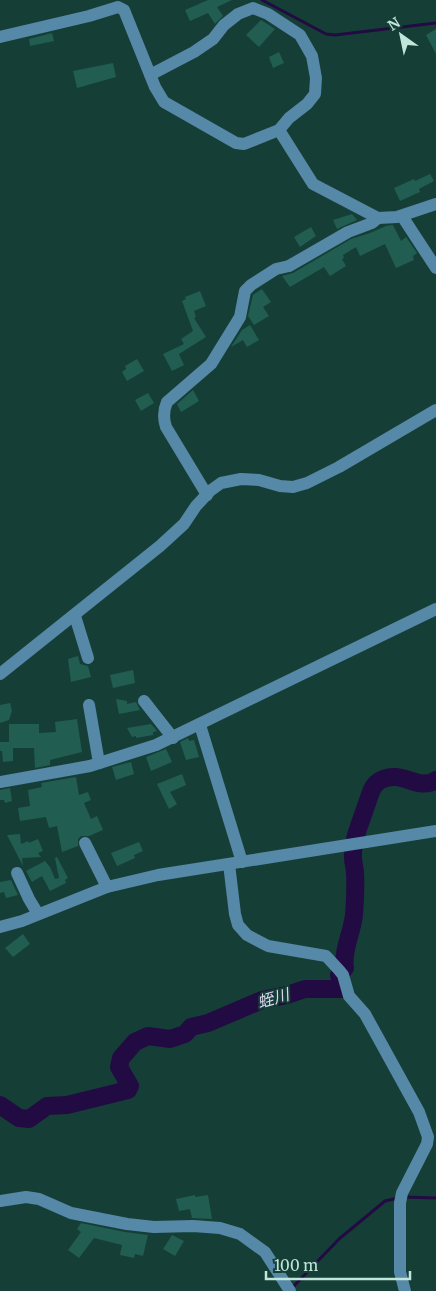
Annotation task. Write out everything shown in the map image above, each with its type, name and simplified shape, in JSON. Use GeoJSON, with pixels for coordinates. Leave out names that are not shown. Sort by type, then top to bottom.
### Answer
{"type":"FeatureCollection","features":[{"type":"Feature","properties":{"kind":"street"},"geometry":{"type":"LineString","coordinates":[[0,37],[89,16],[118,7],[124,10],[150,75],[159,96],[164,102],[236,143],[244,144],[280,130],[289,118],[315,94],[316,78],[310,50],[300,35],[268,14],[253,8],[238,14],[224,25],[213,39],[194,52],[150,75]]}},
{"type":"Feature","properties":{"kind":"street"},"geometry":{"type":"LineString","coordinates":[[280,130],[313,184],[378,218],[402,216],[436,204]]}},
{"type":"Feature","properties":{"kind":"street"},"geometry":{"type":"LineString","coordinates":[[402,216],[436,268]]}},
{"type":"Feature","properties":{"kind":"street"},"geometry":{"type":"LineString","coordinates":[[207,494],[166,428],[163,420],[163,410],[167,402],[211,364],[240,317],[246,291],[251,285],[276,270],[289,266],[348,232],[372,223],[378,218]]}},
{"type":"Feature","properties":{"kind":"street"},"geometry":{"type":"LineString","coordinates":[[0,674],[75,616],[160,546],[184,524],[207,494],[221,483],[241,479],[259,480],[280,486],[293,487],[307,483],[339,467],[436,410]]}},
{"type":"Feature","properties":{"kind":"street"},"geometry":{"type":"LineString","coordinates":[[0,782],[81,768],[156,745],[436,609]]}},
{"type":"Feature","properties":{"kind":"street"},"geometry":{"type":"LineString","coordinates":[[75,616],[88,658]]}},
{"type":"Feature","properties":{"kind":"street"},"geometry":{"type":"LineString","coordinates":[[144,701],[173,738]]}},
{"type":"Feature","properties":{"kind":"street"},"geometry":{"type":"LineString","coordinates":[[90,705],[99,763]]}},
{"type":"Feature","properties":{"kind":"street"},"geometry":{"type":"LineString","coordinates":[[200,725],[242,862]]}},
{"type":"Feature","properties":{"kind":"street"},"geometry":{"type":"LineString","coordinates":[[0,927],[107,887],[158,875],[436,831]]}},
{"type":"Feature","properties":{"kind":"street"},"geometry":{"type":"LineString","coordinates":[[85,843],[107,887]]}},
{"type":"Feature","properties":{"kind":"street"},"geometry":{"type":"LineString","coordinates":[[229,864],[238,925],[246,935],[268,946],[326,956],[341,972],[349,996],[365,1014],[419,1112],[428,1137],[427,1144],[401,1198],[400,1272],[405,1291]]}},
{"type":"Feature","properties":{"kind":"street"},"geometry":{"type":"LineString","coordinates":[[17,873],[38,914]]}},
{"type":"Feature","properties":{"kind":"street"},"geometry":{"type":"LineString","coordinates":[[0,1201],[26,1197],[39,1199],[71,1213],[127,1224],[154,1227],[193,1226],[220,1228],[240,1234],[265,1252],[288,1289]]}},
{"type":"Feature","properties":{"kind":"building"},"geometry":{"type":"Polygon","coordinates":[[[208,0],[232,0],[217,7],[223,16],[215,24],[208,13],[190,21],[185,10],[208,0]]]}},
{"type":"Feature","properties":{"kind":"building"},"geometry":{"type":"Polygon","coordinates":[[[261,20],[275,29],[259,47],[246,35],[261,20]]]}},
{"type":"Feature","properties":{"kind":"building"},"geometry":{"type":"Polygon","coordinates":[[[436,29],[436,54],[426,35],[436,29]]]}},
{"type":"Feature","properties":{"kind":"building"},"geometry":{"type":"Polygon","coordinates":[[[52,33],[54,41],[30,46],[29,39],[52,33]]]}},
{"type":"Feature","properties":{"kind":"building"},"geometry":{"type":"Polygon","coordinates":[[[279,52],[284,63],[273,68],[269,57],[279,52]]]}},
{"type":"Feature","properties":{"kind":"building"},"geometry":{"type":"Polygon","coordinates":[[[113,63],[116,77],[77,88],[73,71],[113,63]]]}},
{"type":"Feature","properties":{"kind":"building"},"geometry":{"type":"Polygon","coordinates":[[[430,174],[434,181],[419,189],[420,192],[400,201],[394,188],[430,174]]]}},
{"type":"Feature","properties":{"kind":"building"},"geometry":{"type":"Polygon","coordinates":[[[352,214],[357,220],[337,229],[333,220],[352,214]]]}},
{"type":"Feature","properties":{"kind":"building"},"geometry":{"type":"Polygon","coordinates":[[[393,225],[401,241],[406,237],[417,253],[413,256],[414,260],[396,268],[385,244],[360,256],[356,247],[343,255],[344,258],[342,259],[346,266],[330,276],[324,267],[290,287],[282,276],[293,273],[351,239],[393,225]]]}},
{"type":"Feature","properties":{"kind":"building"},"geometry":{"type":"Polygon","coordinates":[[[311,227],[316,236],[300,247],[294,237],[311,227]]]}},
{"type":"Feature","properties":{"kind":"building"},"geometry":{"type":"Polygon","coordinates":[[[262,289],[271,302],[263,307],[269,316],[254,325],[248,316],[253,295],[262,289]]]}},
{"type":"Feature","properties":{"kind":"building"},"geometry":{"type":"Polygon","coordinates":[[[200,291],[206,306],[194,311],[196,317],[194,318],[206,337],[179,354],[184,365],[172,371],[163,354],[184,344],[181,339],[193,331],[182,301],[186,299],[185,297],[200,291]]]}},
{"type":"Feature","properties":{"kind":"building"},"geometry":{"type":"Polygon","coordinates":[[[250,325],[259,340],[247,347],[243,340],[231,347],[242,330],[250,325]]]}},
{"type":"Feature","properties":{"kind":"building"},"geometry":{"type":"Polygon","coordinates":[[[137,359],[144,371],[127,381],[122,372],[126,369],[125,366],[137,359]]]}},
{"type":"Feature","properties":{"kind":"building"},"geometry":{"type":"Polygon","coordinates":[[[193,390],[199,401],[181,412],[177,404],[193,390]]]}},
{"type":"Feature","properties":{"kind":"building"},"geometry":{"type":"Polygon","coordinates":[[[148,393],[154,403],[141,411],[135,400],[148,393]]]}},
{"type":"Feature","properties":{"kind":"building"},"geometry":{"type":"Polygon","coordinates":[[[78,656],[80,664],[88,666],[91,677],[71,682],[68,659],[78,656]]]}},
{"type":"Feature","properties":{"kind":"building"},"geometry":{"type":"Polygon","coordinates":[[[133,670],[135,683],[113,688],[110,675],[133,670]]]}},
{"type":"Feature","properties":{"kind":"building"},"geometry":{"type":"Polygon","coordinates":[[[116,699],[127,701],[127,704],[136,702],[140,710],[119,714],[116,699]]]}},
{"type":"Feature","properties":{"kind":"building"},"geometry":{"type":"Polygon","coordinates":[[[10,703],[12,711],[9,720],[0,723],[0,705],[10,703]]]}},
{"type":"Feature","properties":{"kind":"building"},"geometry":{"type":"Polygon","coordinates":[[[77,719],[82,752],[50,760],[50,765],[35,768],[34,748],[13,748],[13,761],[3,762],[0,742],[9,742],[9,724],[39,724],[39,733],[56,732],[55,722],[77,719]]]}},
{"type":"Feature","properties":{"kind":"building"},"geometry":{"type":"Polygon","coordinates":[[[151,724],[157,731],[153,732],[153,735],[136,738],[136,736],[132,737],[127,728],[151,724]]]}},
{"type":"Feature","properties":{"kind":"building"},"geometry":{"type":"Polygon","coordinates":[[[188,738],[189,741],[194,740],[199,757],[186,760],[180,742],[188,738]]]}},
{"type":"Feature","properties":{"kind":"building"},"geometry":{"type":"Polygon","coordinates":[[[166,749],[172,762],[151,771],[146,757],[166,749]]]}},
{"type":"Feature","properties":{"kind":"building"},"geometry":{"type":"Polygon","coordinates":[[[131,762],[134,774],[116,780],[112,767],[131,762]]]}},
{"type":"Feature","properties":{"kind":"building"},"geometry":{"type":"Polygon","coordinates":[[[182,774],[186,785],[170,792],[177,804],[169,809],[157,784],[182,774]]]}},
{"type":"Feature","properties":{"kind":"building"},"geometry":{"type":"Polygon","coordinates":[[[76,777],[79,795],[88,792],[91,800],[84,803],[91,819],[97,816],[103,830],[89,836],[81,836],[78,839],[78,846],[62,852],[57,826],[49,828],[46,817],[20,821],[18,808],[30,806],[28,790],[42,787],[41,783],[76,777]]]}},
{"type":"Feature","properties":{"kind":"building"},"geometry":{"type":"Polygon","coordinates":[[[10,788],[12,801],[5,803],[4,800],[0,800],[0,790],[10,788]]]}},
{"type":"Feature","properties":{"kind":"building"},"geometry":{"type":"Polygon","coordinates":[[[20,834],[21,844],[38,839],[43,851],[38,853],[41,857],[22,858],[23,866],[7,835],[20,834]]]}},
{"type":"Feature","properties":{"kind":"building"},"geometry":{"type":"Polygon","coordinates":[[[139,842],[143,851],[134,855],[135,858],[117,866],[111,853],[139,842]]]}},
{"type":"Feature","properties":{"kind":"building"},"geometry":{"type":"Polygon","coordinates":[[[57,857],[68,878],[65,880],[66,883],[50,891],[42,876],[32,882],[26,871],[45,861],[55,879],[59,878],[55,858],[57,857]]]}},
{"type":"Feature","properties":{"kind":"building"},"geometry":{"type":"Polygon","coordinates":[[[11,880],[18,895],[6,898],[4,892],[0,893],[0,882],[11,880]]]}},
{"type":"Feature","properties":{"kind":"building"},"geometry":{"type":"Polygon","coordinates":[[[23,934],[30,944],[13,957],[5,948],[23,934]]]}},
{"type":"Feature","properties":{"kind":"building"},"geometry":{"type":"Polygon","coordinates":[[[195,1195],[195,1197],[208,1195],[212,1219],[192,1218],[190,1209],[179,1211],[176,1199],[195,1195]]]}},
{"type":"Feature","properties":{"kind":"building"},"geometry":{"type":"Polygon","coordinates":[[[81,1223],[148,1235],[143,1256],[135,1254],[134,1258],[120,1255],[122,1245],[94,1238],[79,1258],[68,1250],[81,1232],[77,1229],[81,1223]]]}},
{"type":"Feature","properties":{"kind":"building"},"geometry":{"type":"Polygon","coordinates":[[[172,1235],[184,1241],[175,1256],[163,1249],[172,1235]]]}},
{"type":"Feature","properties":{"kind":"waterway"},"geometry":{"type":"LineString","coordinates":[[262,0],[326,34],[335,35],[436,23]]}},
{"type":"Feature","properties":{"kind":"waterway","name":"蛭川"},"geometry":{"type":"LineString","coordinates":[[0,1105],[19,1118],[29,1119],[47,1106],[67,1105],[128,1090],[130,1086],[119,1067],[121,1058],[135,1042],[148,1036],[170,1039],[185,1034],[191,1027],[208,1023],[262,1000],[305,989],[342,989],[339,975],[345,968],[346,949],[354,915],[355,871],[353,851],[357,831],[371,791],[378,782],[389,777],[403,778],[422,784],[436,780]]}},
{"type":"Feature","properties":{"kind":"waterway"},"geometry":{"type":"LineString","coordinates":[[404,1197],[436,1198]]}},
{"type":"Feature","properties":{"kind":"waterway"},"geometry":{"type":"LineString","coordinates":[[291,1289],[339,1239],[385,1201],[398,1198]]}}]}
